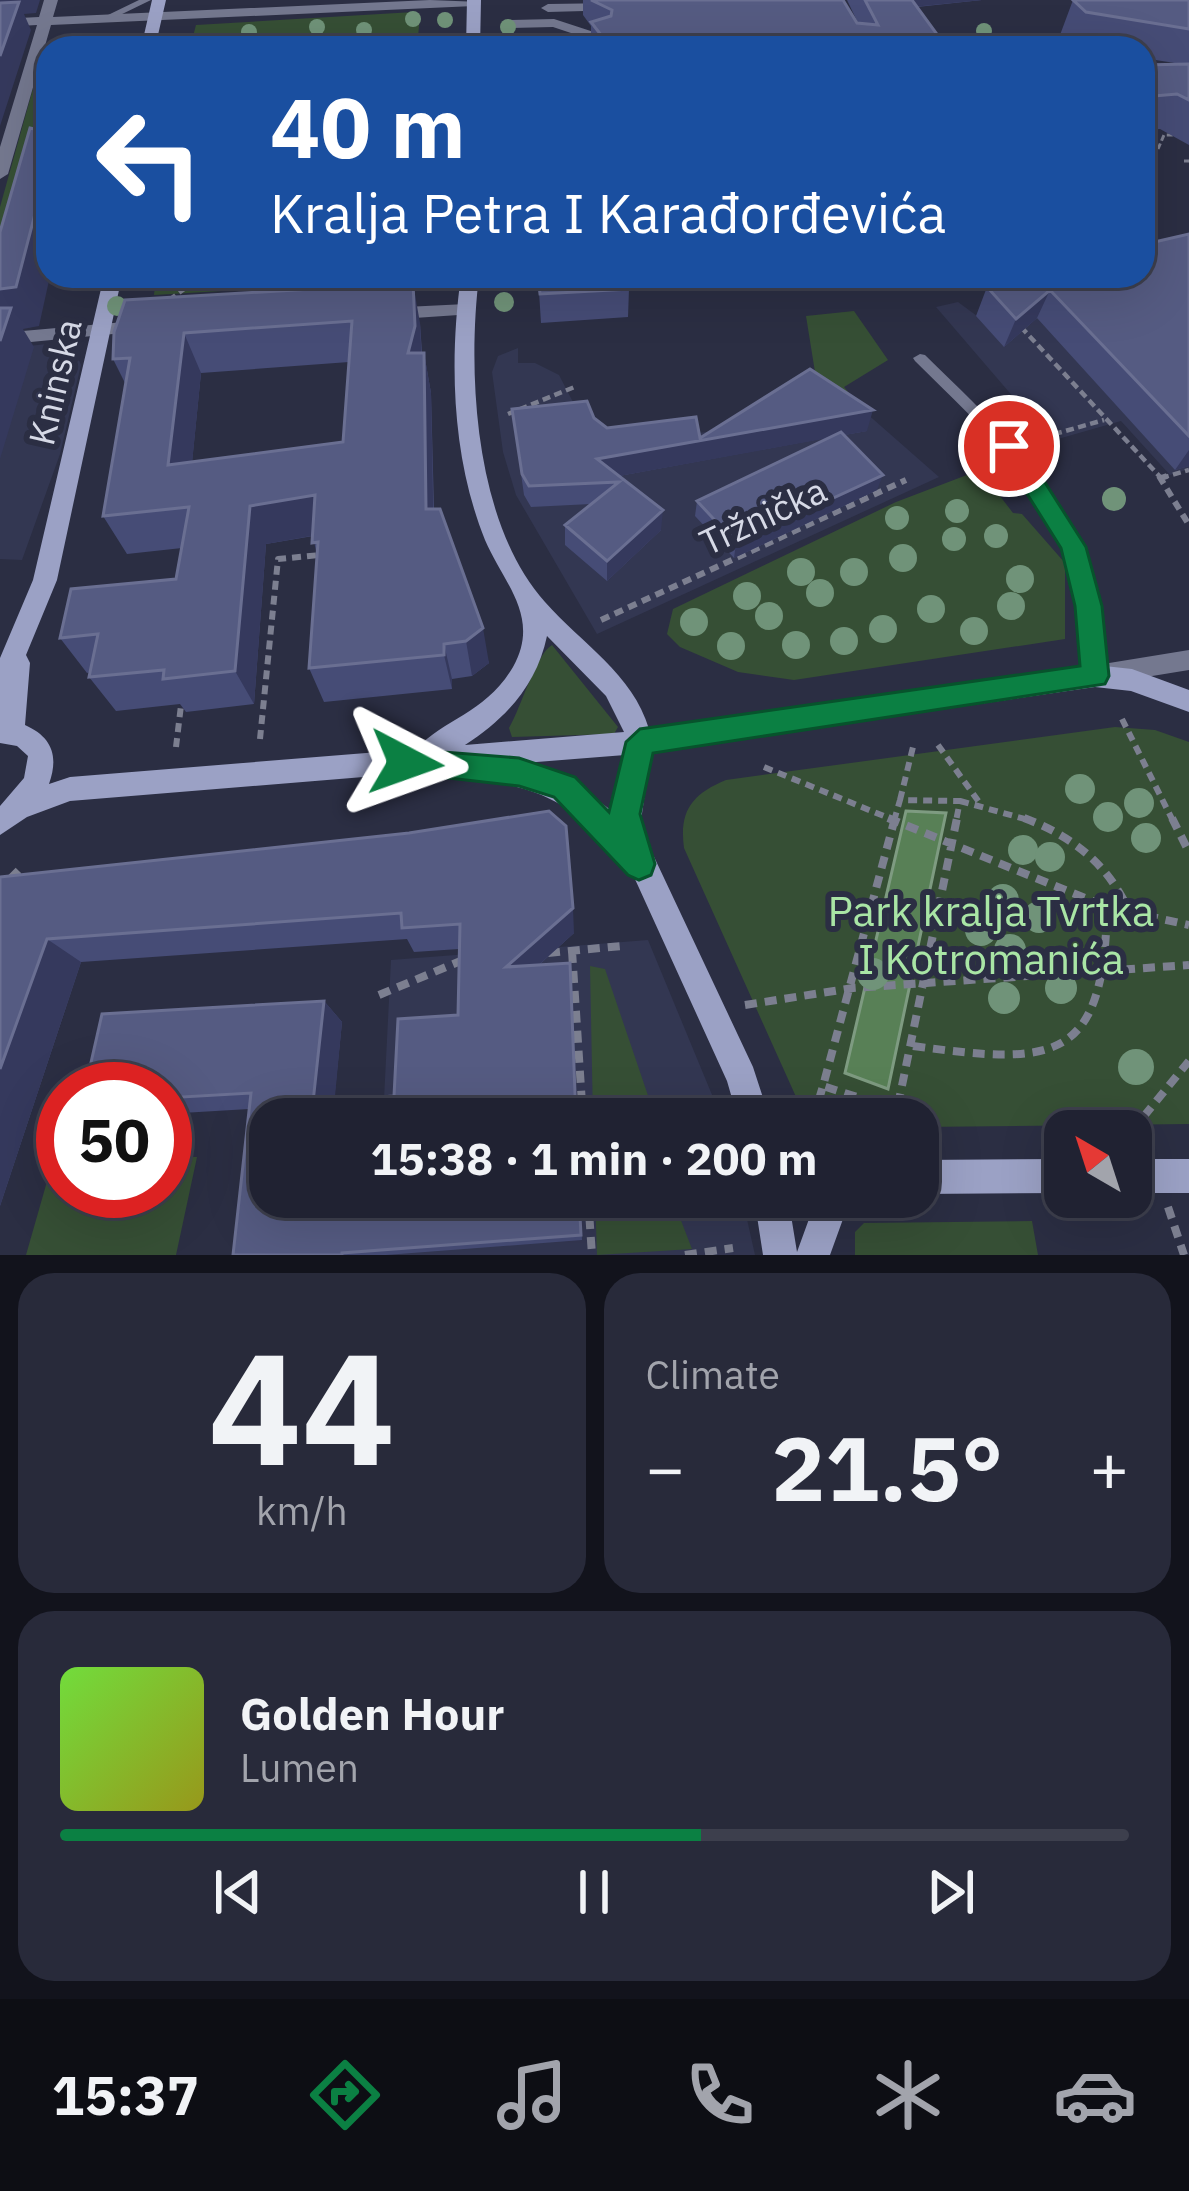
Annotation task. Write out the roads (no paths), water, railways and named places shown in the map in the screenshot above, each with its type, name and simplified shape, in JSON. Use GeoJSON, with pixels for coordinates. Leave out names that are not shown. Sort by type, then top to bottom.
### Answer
{"type":"FeatureCollection","features":[{"type":"Feature","properties":{"kind":"main road"},"geometry":{"type":"LineString","coordinates":[[473,36],[474,1]]}},
{"type":"Feature","properties":{"kind":"main road","name":"Kninska"},"geometry":{"type":"LineString","coordinates":[[0,687],[45,580],[111,288]]}},
{"type":"Feature","properties":{"kind":"main road"},"geometry":{"type":"LineString","coordinates":[[469,288],[466,337],[483,498],[503,557],[535,607],[622,698],[640,742],[624,814],[639,864],[707,1000],[746,1098]]}},
{"type":"Feature","properties":{"kind":"main road"},"geometry":{"type":"LineString","coordinates":[[412,760],[466,734],[511,692],[533,638],[535,607]]}},
{"type":"Feature","properties":{"kind":"main road","name":"Kninska"},"geometry":{"type":"LineString","coordinates":[[6,732],[20,640]]}},
{"type":"Feature","properties":{"kind":"main road"},"geometry":{"type":"LineString","coordinates":[[11,814],[70,789],[640,742],[1095,676],[1132,680],[1189,701]]}},
{"type":"Feature","properties":{"kind":"main road"},"geometry":{"type":"LineString","coordinates":[[6,732],[35,744],[42,769],[70,789]]}},
{"type":"Feature","properties":{"kind":"main road"},"geometry":{"type":"LineString","coordinates":[[412,760],[519,772],[564,787],[639,864]]}},
{"type":"Feature","properties":{"kind":"main road"},"geometry":{"type":"LineString","coordinates":[[11,814],[42,769]]}},
{"type":"Feature","properties":{"kind":"main road"},"geometry":{"type":"LineString","coordinates":[[939,1178],[1044,1176]]}},
{"type":"Feature","properties":{"kind":"main road"},"geometry":{"type":"LineString","coordinates":[[774,1218],[780,1255]]}},
{"type":"Feature","properties":{"kind":"main road"},"geometry":{"type":"LineString","coordinates":[[813,1255],[827,1218]]}},
{"type":"Feature","properties":{"kind":"street"},"geometry":{"type":"LineString","coordinates":[[41,36],[51,0]]}},
{"type":"Feature","properties":{"kind":"street"},"geometry":{"type":"LineString","coordinates":[[0,23],[157,8],[474,1]]}},
{"type":"Feature","properties":{"kind":"street"},"geometry":{"type":"LineString","coordinates":[[511,24],[549,10],[633,5]]}},
{"type":"Feature","properties":{"kind":"street"},"geometry":{"type":"LineString","coordinates":[[549,10],[594,36]]}},
{"type":"Feature","properties":{"kind":"street"},"geometry":{"type":"LineString","coordinates":[[0,174],[36,52]]}},
{"type":"Feature","properties":{"kind":"street"},"geometry":{"type":"LineString","coordinates":[[0,102],[21,101]]}},
{"type":"Feature","properties":{"kind":"street"},"geometry":{"type":"LineString","coordinates":[[352,316],[466,310]]}},
{"type":"Feature","properties":{"kind":"street"},"geometry":{"type":"LineString","coordinates":[[0,339],[176,325]]}},
{"type":"Feature","properties":{"kind":"street"},"geometry":{"type":"LineString","coordinates":[[1095,676],[1189,660]]}},
{"type":"Feature","properties":{"kind":"lane"},"geometry":{"type":"LineString","coordinates":[[113,15],[146,0]]}},
{"type":"Feature","properties":{"kind":"lane"},"geometry":{"type":"LineString","coordinates":[[920,358],[1009,446],[1073,547],[1088,606],[1095,676]]}},
{"type":"Feature","properties":{"kind":"park label","name":"Park kralja Tvrtka I Kotromanića"},"geometry":{"type":"Point","coordinates":[991,935]}}]}
